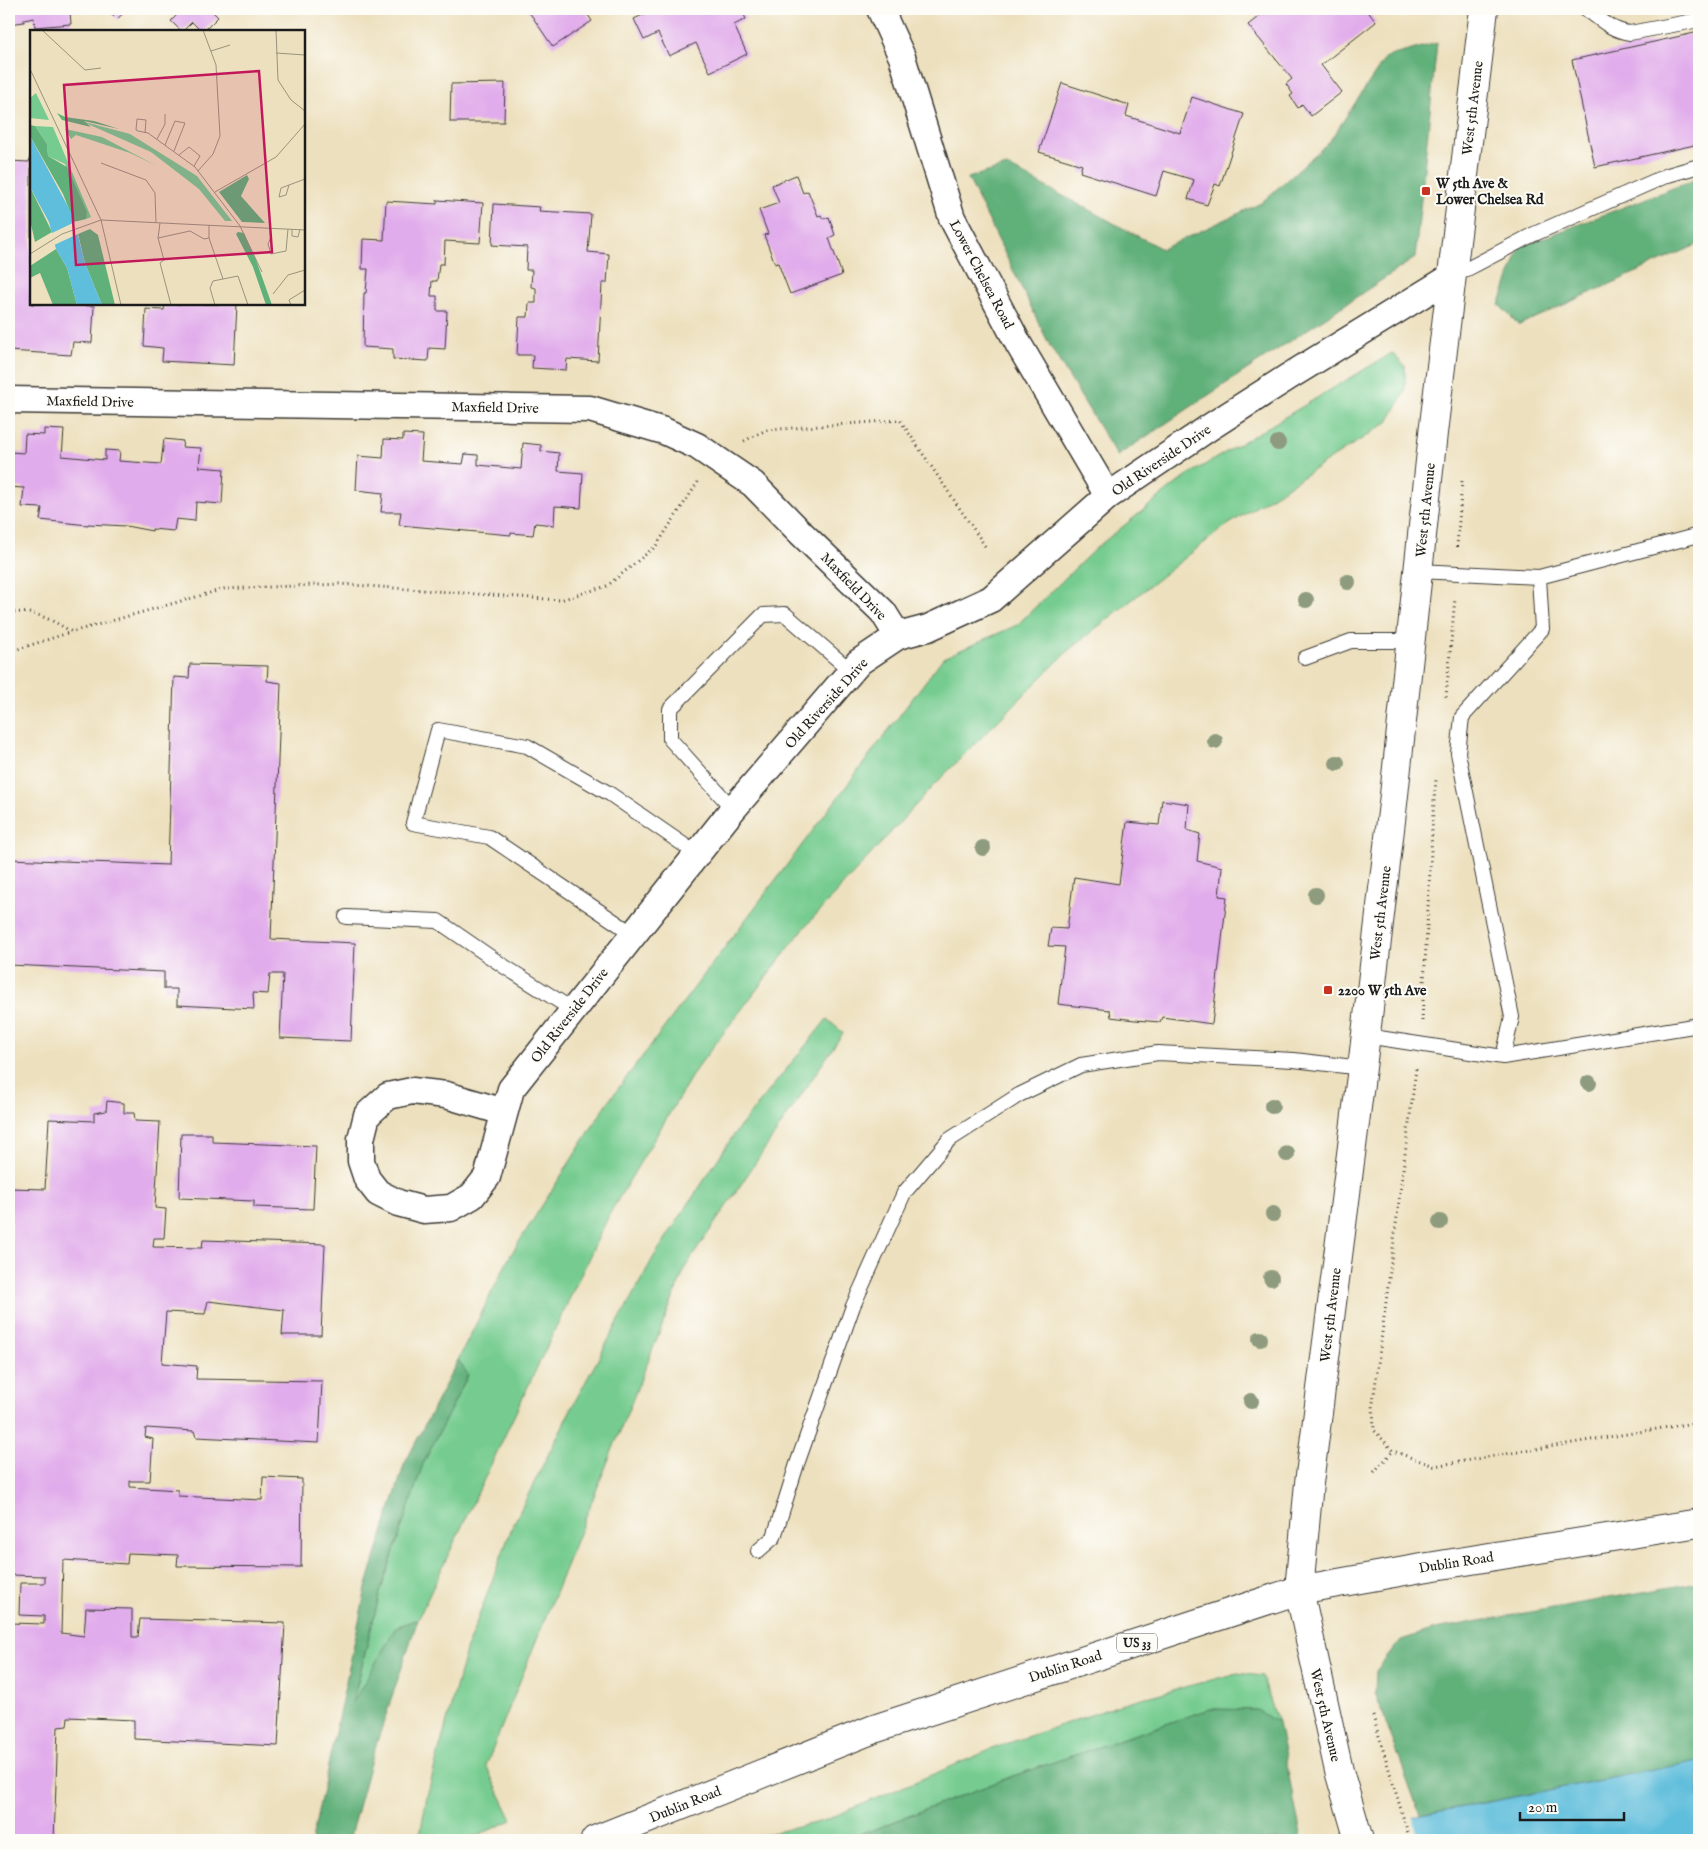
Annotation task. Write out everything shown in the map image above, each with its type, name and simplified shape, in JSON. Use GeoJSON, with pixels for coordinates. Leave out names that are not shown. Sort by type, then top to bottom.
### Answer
{"type":"FeatureCollection","features":[{"type":"Feature","properties":{"kind":"main road","name":"West 5th Avenue"},"geometry":{"type":"LineString","coordinates":[[1359,1840],[1339,1771],[1299,1590],[1309,1483],[1366,1036],[1419,571],[1432,433],[1484,9]]}},
{"type":"Feature","properties":{"kind":"main road","name":"Dublin Road"},"geometry":{"type":"LineString","coordinates":[[595,1840],[874,1729],[1299,1590],[1699,1523]]}},
{"type":"Feature","properties":{"kind":"street","name":"Lower Chelsea Road"},"geometry":{"type":"LineString","coordinates":[[880,9],[902,57],[952,218],[1019,345],[1108,496]]}},
{"type":"Feature","properties":{"kind":"street","name":"Old Riverside Drive"},"geometry":{"type":"LineString","coordinates":[[504,1112],[446,1095],[412,1091],[388,1096],[367,1115],[360,1139],[361,1161],[367,1179],[378,1193],[398,1204],[424,1210],[450,1208],[472,1196],[487,1177],[512,1089],[733,808],[859,662],[884,643],[898,636],[928,628],[991,599],[1108,496],[1288,377],[1451,277]]}},
{"type":"Feature","properties":{"kind":"street","name":"Maxfield Drive"},"geometry":{"type":"LineString","coordinates":[[9,400],[590,409],[664,431],[689,442],[753,484],[883,612],[898,636]]}},
{"type":"Feature","properties":{"kind":"lane"},"geometry":{"type":"LineString","coordinates":[[1586,9],[1611,28],[1630,33],[1699,20]]}},
{"type":"Feature","properties":{"kind":"lane"},"geometry":{"type":"LineString","coordinates":[[1451,277],[1541,231],[1668,175],[1699,166]]}},
{"type":"Feature","properties":{"kind":"lane"},"geometry":{"type":"LineString","coordinates":[[1419,571],[1539,577],[1699,535]]}},
{"type":"Feature","properties":{"kind":"lane"},"geometry":{"type":"LineString","coordinates":[[1503,1057],[1512,1017],[1458,753],[1462,717],[1542,629],[1539,577]]}},
{"type":"Feature","properties":{"kind":"lane"},"geometry":{"type":"LineString","coordinates":[[733,808],[670,739],[670,709],[762,615],[784,614],[850,671]]}},
{"type":"Feature","properties":{"kind":"lane"},"geometry":{"type":"LineString","coordinates":[[1305,658],[1351,640],[1411,641]]}},
{"type":"Feature","properties":{"kind":"lane"},"geometry":{"type":"LineString","coordinates":[[633,934],[489,837],[413,824],[438,730],[527,746],[610,794],[697,854]]}},
{"type":"Feature","properties":{"kind":"lane"},"geometry":{"type":"LineString","coordinates":[[346,917],[438,921],[502,965],[573,1010]]}},
{"type":"Feature","properties":{"kind":"lane"},"geometry":{"type":"LineString","coordinates":[[1366,1036],[1503,1057],[1699,1025]]}},
{"type":"Feature","properties":{"kind":"lane"},"geometry":{"type":"LineString","coordinates":[[758,1551],[774,1536],[797,1464],[853,1306],[904,1194],[949,1140],[1019,1095],[1081,1065],[1158,1053],[1294,1060],[1362,1068]]}},
{"type":"Feature","properties":{"kind":"path"},"geometry":{"type":"LineString","coordinates":[[739,444],[766,430],[900,420],[987,549]]}},
{"type":"Feature","properties":{"kind":"path"},"geometry":{"type":"LineString","coordinates":[[9,652],[224,589],[339,584],[560,600],[607,586],[656,546],[702,476]]}},
{"type":"Feature","properties":{"kind":"path"},"geometry":{"type":"LineString","coordinates":[[9,613],[20,612],[49,618],[72,632]]}},
{"type":"Feature","properties":{"kind":"path"},"geometry":{"type":"LineString","coordinates":[[1374,1472],[1393,1451]]}},
{"type":"Feature","properties":{"kind":"path"},"geometry":{"type":"LineString","coordinates":[[1373,1716],[1410,1840]]}},
{"type":"Feature","properties":{"kind":"green space"},"geometry":{"type":"Polygon","coordinates":[[[1437,43],[1415,258],[1117,456],[1050,346],[968,178],[1007,166],[1162,249],[1261,203],[1329,142],[1386,57],[1437,43]]]}},
{"type":"Feature","properties":{"kind":"green space"},"geometry":{"type":"Polygon","coordinates":[[[1699,178],[1699,244],[1519,325],[1499,305],[1520,247],[1699,178]]]}},
{"type":"Feature","properties":{"kind":"green space"},"geometry":{"type":"Polygon","coordinates":[[[1392,353],[1405,366],[1405,392],[1388,422],[1223,528],[1071,648],[933,786],[804,928],[696,1069],[610,1213],[418,1619],[396,1627],[352,1706],[380,1593],[423,1464],[468,1375],[458,1360],[510,1256],[608,1102],[943,658],[1017,625],[1096,548],[1186,476],[1392,353]]]}},
{"type":"Feature","properties":{"kind":"green space"},"geometry":{"type":"Polygon","coordinates":[[[827,1019],[843,1033],[686,1266],[486,1766],[512,1820],[467,1840],[419,1840],[427,1796],[466,1650],[513,1525],[573,1405],[653,1258],[735,1133],[827,1019]]]}},
{"type":"Feature","properties":{"kind":"green space"},"geometry":{"type":"Polygon","coordinates":[[[458,1360],[468,1375],[423,1464],[380,1593],[352,1704],[396,1627],[418,1619],[370,1763],[349,1840],[312,1840],[366,1588],[404,1465],[458,1360]]]}},
{"type":"Feature","properties":{"kind":"green space"},"geometry":{"type":"Polygon","coordinates":[[[1699,1582],[1699,1761],[1420,1815],[1375,1692],[1376,1671],[1401,1640],[1435,1629],[1699,1582]]]}},
{"type":"Feature","properties":{"kind":"green space"},"geometry":{"type":"Polygon","coordinates":[[[1238,1673],[1262,1676],[1278,1723],[1256,1710],[1210,1709],[1013,1776],[846,1840],[743,1840],[823,1821],[997,1747],[1131,1701],[1238,1673]]]}},
{"type":"Feature","properties":{"kind":"green space"},"geometry":{"type":"Polygon","coordinates":[[[1210,1709],[1257,1710],[1278,1723],[1302,1839],[846,1840],[1013,1776],[1210,1709]]]}},
{"type":"Feature","properties":{"kind":"water"},"geometry":{"type":"Polygon","coordinates":[[[1699,1761],[1699,1840],[1294,1840],[1699,1761]]]}},
{"type":"Feature","properties":{"kind":"pier"},"geometry":{"type":"Polygon","coordinates":[[[1412,1814],[1419,1840],[1301,1840],[1300,1837],[1412,1814]]]}},
{"type":"Feature","properties":{"kind":"building"},"geometry":{"type":"Polygon","coordinates":[[[9,9],[90,10],[70,12],[71,24],[35,27],[34,18],[24,20],[24,22],[9,24],[9,9]]]}},
{"type":"Feature","properties":{"kind":"building"},"geometry":{"type":"Polygon","coordinates":[[[107,9],[128,9],[117,19],[107,9]]]}},
{"type":"Feature","properties":{"kind":"building"},"geometry":{"type":"Polygon","coordinates":[[[178,9],[210,9],[218,17],[205,30],[200,30],[192,22],[184,30],[180,30],[171,21],[181,11],[178,9]]]}},
{"type":"Feature","properties":{"kind":"building"},"geometry":{"type":"Polygon","coordinates":[[[527,9],[584,9],[592,21],[553,47],[527,9]]]}},
{"type":"Feature","properties":{"kind":"building"},"geometry":{"type":"Polygon","coordinates":[[[655,9],[741,9],[746,19],[734,25],[747,54],[710,72],[696,43],[669,56],[658,33],[644,40],[634,19],[655,9]]]}},
{"type":"Feature","properties":{"kind":"building"},"geometry":{"type":"Polygon","coordinates":[[[1268,9],[1319,9],[1322,12],[1327,9],[1366,9],[1376,22],[1321,65],[1342,92],[1311,116],[1302,104],[1298,108],[1290,96],[1293,94],[1286,84],[1292,79],[1248,25],[1268,9]]]}},
{"type":"Feature","properties":{"kind":"building"},"geometry":{"type":"Polygon","coordinates":[[[1699,32],[1699,144],[1595,167],[1572,60],[1699,32]]]}},
{"type":"Feature","properties":{"kind":"building"},"geometry":{"type":"Polygon","coordinates":[[[505,83],[504,122],[450,122],[451,84],[505,83]]]}},
{"type":"Feature","properties":{"kind":"building"},"geometry":{"type":"Polygon","coordinates":[[[1062,83],[1129,105],[1126,116],[1180,133],[1192,97],[1244,114],[1220,186],[1215,184],[1207,205],[1188,199],[1194,180],[1164,171],[1156,196],[1080,172],[1082,165],[1039,152],[1062,83]]]}},
{"type":"Feature","properties":{"kind":"building"},"geometry":{"type":"Polygon","coordinates":[[[30,157],[30,305],[94,306],[92,343],[73,342],[71,355],[9,351],[9,161],[29,162],[30,157]]]}},
{"type":"Feature","properties":{"kind":"building"},"geometry":{"type":"Polygon","coordinates":[[[796,175],[803,193],[808,191],[818,216],[821,215],[823,219],[829,217],[835,235],[829,238],[842,275],[790,294],[778,263],[775,264],[764,235],[768,234],[759,210],[779,203],[772,185],[796,175]]]}},
{"type":"Feature","properties":{"kind":"building"},"geometry":{"type":"Polygon","coordinates":[[[437,200],[483,203],[480,243],[445,241],[444,264],[439,264],[437,281],[432,281],[431,296],[437,296],[437,311],[447,311],[445,349],[429,348],[428,361],[393,359],[393,349],[363,347],[364,293],[366,293],[368,269],[362,269],[363,239],[384,240],[386,201],[437,204],[437,200]]]}},
{"type":"Feature","properties":{"kind":"building"},"geometry":{"type":"Polygon","coordinates":[[[494,204],[540,207],[539,211],[591,214],[588,252],[609,254],[607,283],[602,283],[598,361],[567,359],[566,370],[532,368],[533,355],[517,355],[519,317],[528,317],[529,303],[536,303],[536,288],[531,287],[532,270],[526,270],[527,247],[492,245],[494,204]]]}},
{"type":"Feature","properties":{"kind":"building"},"geometry":{"type":"Polygon","coordinates":[[[165,305],[237,305],[234,365],[162,361],[163,348],[144,346],[146,309],[164,310],[165,305]]]}},
{"type":"Feature","properties":{"kind":"building"},"geometry":{"type":"Polygon","coordinates":[[[44,429],[64,430],[62,456],[105,460],[105,450],[120,451],[119,461],[161,464],[164,439],[183,441],[182,447],[201,448],[199,467],[224,469],[222,504],[196,502],[195,521],[176,519],[174,531],[152,529],[152,531],[126,526],[88,525],[40,520],[42,508],[22,507],[24,488],[9,487],[9,452],[24,453],[25,434],[44,435],[44,429]]]}},
{"type":"Feature","properties":{"kind":"building"},"geometry":{"type":"Polygon","coordinates":[[[403,434],[423,435],[421,461],[463,464],[465,454],[478,455],[478,465],[521,469],[523,443],[541,445],[541,451],[559,453],[558,471],[583,473],[581,508],[555,506],[554,525],[535,523],[533,535],[511,533],[511,535],[399,525],[401,512],[381,512],[383,493],[356,490],[358,456],[383,458],[384,439],[403,440],[403,434]]]}},
{"type":"Feature","properties":{"kind":"building"},"geometry":{"type":"Polygon","coordinates":[[[190,664],[268,666],[267,681],[281,683],[271,939],[355,943],[351,1041],[280,1038],[283,974],[270,974],[268,994],[253,993],[254,1009],[177,1005],[177,989],[164,989],[164,972],[9,965],[9,859],[168,865],[174,677],[189,678],[190,664]]]}},
{"type":"Feature","properties":{"kind":"building"},"geometry":{"type":"Polygon","coordinates":[[[1162,800],[1189,804],[1187,830],[1200,834],[1197,861],[1222,867],[1219,896],[1227,897],[1212,1024],[1162,1017],[1160,1022],[1111,1017],[1110,1010],[1058,1004],[1065,947],[1048,946],[1051,928],[1067,929],[1074,877],[1119,884],[1127,822],[1159,825],[1162,800]]]}},
{"type":"Feature","properties":{"kind":"building"},"geometry":{"type":"Polygon","coordinates":[[[107,1101],[124,1103],[124,1113],[134,1113],[135,1121],[160,1122],[155,1208],[166,1209],[164,1238],[154,1238],[153,1247],[202,1248],[203,1240],[325,1244],[321,1335],[282,1335],[284,1310],[208,1301],[205,1314],[166,1312],[162,1363],[197,1366],[196,1379],[322,1381],[319,1443],[196,1437],[194,1431],[146,1428],[145,1437],[153,1439],[150,1481],[130,1481],[130,1487],[178,1490],[178,1496],[262,1500],[263,1477],[302,1479],[301,1567],[177,1566],[178,1555],[128,1553],[127,1564],[63,1560],[61,1633],[84,1636],[86,1608],[132,1609],[132,1637],[138,1637],[140,1619],[285,1623],[278,1746],[134,1739],[134,1720],[68,1717],[67,1726],[58,1727],[54,1840],[9,1840],[9,1623],[44,1624],[44,1616],[19,1615],[20,1583],[45,1583],[45,1576],[9,1575],[9,1273],[12,1223],[9,1223],[9,1188],[45,1189],[49,1119],[94,1121],[94,1113],[106,1111],[107,1101]]]}},
{"type":"Feature","properties":{"kind":"building"},"geometry":{"type":"Polygon","coordinates":[[[181,1134],[212,1134],[212,1142],[316,1146],[313,1209],[254,1207],[254,1201],[179,1198],[181,1134]]]}},
{"type":"Feature","properties":{"kind":"place","name":"W 5th Ave & Lower Chelsea Rd"},"geometry":{"type":"Point","coordinates":[1426,191]}},
{"type":"Feature","properties":{"kind":"place","name":"2200 W 5th Ave"},"geometry":{"type":"Point","coordinates":[1328,990]}}]}
